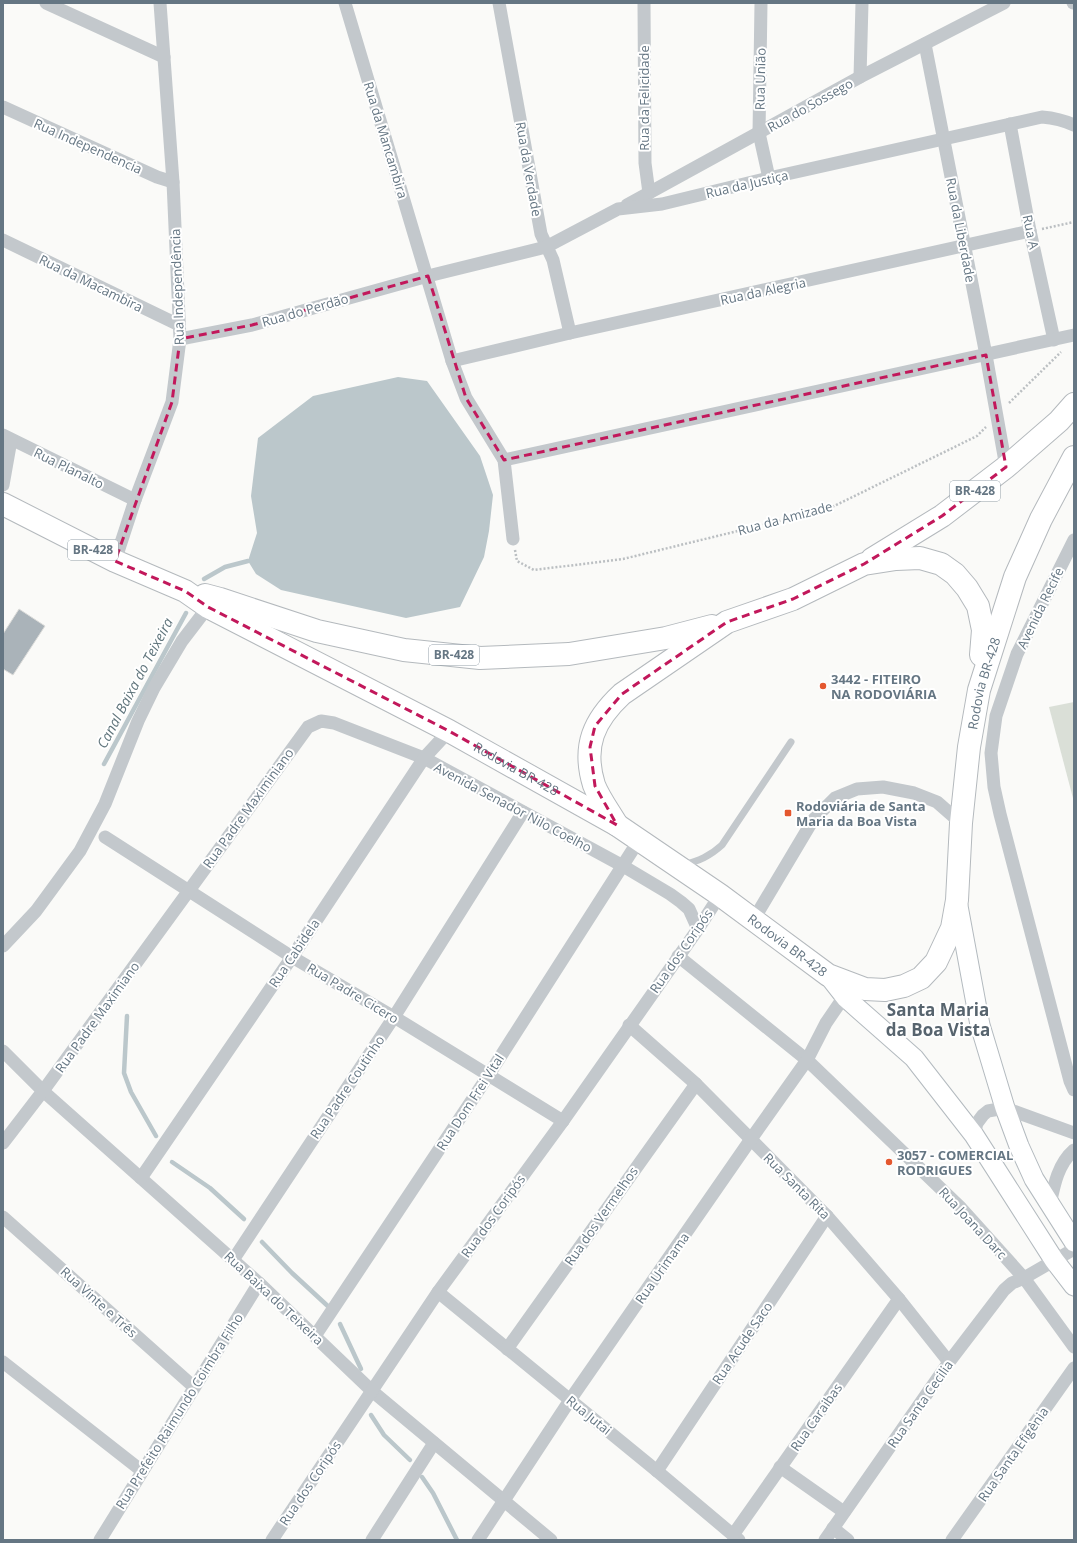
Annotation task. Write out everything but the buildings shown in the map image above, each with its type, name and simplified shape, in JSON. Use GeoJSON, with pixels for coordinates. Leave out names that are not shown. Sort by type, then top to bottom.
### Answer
{"type":"FeatureCollection","features":[{"type":"Feature","properties":{"kind":"highway","name":"BR-428"},"geometry":{"type":"LineString","coordinates":[[727,622],[793,599],[864,564],[942,516],[1006,468],[1059,421],[1074,404]]}},
{"type":"Feature","properties":{"kind":"highway","name":"Rodovia BR-428"},"geometry":{"type":"LineString","coordinates":[[3,504],[115,561],[185,591],[208,607],[449,731],[617,825],[754,919],[828,975],[865,989],[886,990],[904,986],[921,978],[936,962],[946,944],[952,928],[957,900],[969,747],[979,690],[1015,577],[1041,519],[1074,457]]}},
{"type":"Feature","properties":{"kind":"highway"},"geometry":{"type":"LineString","coordinates":[[864,564],[896,559],[920,558],[941,564],[955,574],[967,588],[978,606],[983,630],[979,690]]}},
{"type":"Feature","properties":{"kind":"highway","name":"Rodovia BR-428"},"geometry":{"type":"LineString","coordinates":[[185,591],[220,598],[317,631],[404,650],[480,658],[569,654],[666,638],[727,622]]}},
{"type":"Feature","properties":{"kind":"highway"},"geometry":{"type":"LineString","coordinates":[[617,825],[594,786],[590,766],[590,747],[595,726],[609,706],[622,694],[727,622]]}},
{"type":"Feature","properties":{"kind":"main road"},"geometry":{"type":"LineString","coordinates":[[957,900],[980,1025],[1005,1108],[1019,1146],[1031,1172],[1074,1242]]}},
{"type":"Feature","properties":{"kind":"main road"},"geometry":{"type":"LineString","coordinates":[[828,975],[846,998],[914,1058],[974,1135],[1054,1260],[1074,1286]]}},
{"type":"Feature","properties":{"kind":"street"},"geometry":{"type":"LineString","coordinates":[[46,3],[164,57]]}},
{"type":"Feature","properties":{"kind":"street","name":"Rua Independência"},"geometry":{"type":"LineString","coordinates":[[115,561],[135,500],[172,402],[180,339],[173,182],[160,3]]}},
{"type":"Feature","properties":{"kind":"street","name":"Rua da Mancambira"},"geometry":{"type":"LineString","coordinates":[[345,3],[428,276],[452,361],[466,398],[504,460]]}},
{"type":"Feature","properties":{"kind":"street","name":"Rua da Verdade"},"geometry":{"type":"LineString","coordinates":[[499,3],[540,226],[546,247],[553,260],[570,333]]}},
{"type":"Feature","properties":{"kind":"street","name":"Rua da Felicidade"},"geometry":{"type":"LineString","coordinates":[[644,3],[645,163],[649,193]]}},
{"type":"Feature","properties":{"kind":"street","name":"Rua União"},"geometry":{"type":"LineString","coordinates":[[761,3],[759,133],[769,178]]}},
{"type":"Feature","properties":{"kind":"street"},"geometry":{"type":"LineString","coordinates":[[860,77],[862,3]]}},
{"type":"Feature","properties":{"kind":"street","name":"Rua do Sossego"},"geometry":{"type":"LineString","coordinates":[[618,209],[860,77],[1004,3]]}},
{"type":"Feature","properties":{"kind":"street","name":"Rua da Liberdade"},"geometry":{"type":"LineString","coordinates":[[925,44],[986,355],[1006,468]]}},
{"type":"Feature","properties":{"kind":"street","name":"Rua Independencia"},"geometry":{"type":"LineString","coordinates":[[3,107],[157,177],[173,182]]}},
{"type":"Feature","properties":{"kind":"street","name":"Rua da Justiça"},"geometry":{"type":"LineString","coordinates":[[428,276],[546,247],[618,209],[662,204],[769,178],[1010,124],[1048,118],[1064,120],[1074,125]]}},
{"type":"Feature","properties":{"kind":"street","name":"Rua A"},"geometry":{"type":"LineString","coordinates":[[1010,124],[1030,232],[1054,340]]}},
{"type":"Feature","properties":{"kind":"street","name":"Rua da Alegria"},"geometry":{"type":"LineString","coordinates":[[452,361],[570,333],[1030,232]]}},
{"type":"Feature","properties":{"kind":"street","name":"Rua da Macambira"},"geometry":{"type":"LineString","coordinates":[[3,240],[179,325]]}},
{"type":"Feature","properties":{"kind":"street","name":"Rua do Perdão"},"geometry":{"type":"LineString","coordinates":[[180,339],[252,325],[428,276]]}},
{"type":"Feature","properties":{"kind":"street"},"geometry":{"type":"LineString","coordinates":[[513,539],[504,460],[1074,335]]}},
{"type":"Feature","properties":{"kind":"street"},"geometry":{"type":"LineString","coordinates":[[3,484],[7,438]]}},
{"type":"Feature","properties":{"kind":"street","name":"Rua Planalto"},"geometry":{"type":"LineString","coordinates":[[7,438],[135,500]]}},
{"type":"Feature","properties":{"kind":"street","name":"Avenida Recife"},"geometry":{"type":"LineString","coordinates":[[1074,540],[1017,654],[996,716],[991,753],[994,787],[1070,1082],[1074,1090]]}},
{"type":"Feature","properties":{"kind":"street"},"geometry":{"type":"LineString","coordinates":[[3,946],[36,911],[80,851],[106,804],[138,721],[154,688],[182,640],[208,607]]}},
{"type":"Feature","properties":{"kind":"street","name":"Avenida Senador Nilo Coelho"},"geometry":{"type":"LineString","coordinates":[[308,727],[321,721],[334,723],[424,758],[622,866],[670,894],[688,909],[698,929]]}},
{"type":"Feature","properties":{"kind":"street","name":"Rua Padre Maximiniano"},"geometry":{"type":"LineString","coordinates":[[189,890],[308,727]]}},
{"type":"Feature","properties":{"kind":"street","name":"Rua Cabidela"},"geometry":{"type":"LineString","coordinates":[[141,1178],[424,758],[449,731]]}},
{"type":"Feature","properties":{"kind":"street"},"geometry":{"type":"LineString","coordinates":[[754,919],[814,820],[835,798],[858,789],[883,787],[914,793],[937,802],[962,823]]}},
{"type":"Feature","properties":{"kind":"street","name":"Rua Padre Coutinho"},"geometry":{"type":"LineString","coordinates":[[233,1260],[394,1017],[523,812]]}},
{"type":"Feature","properties":{"kind":"street","name":"Rua Padre Cicero"},"geometry":{"type":"LineString","coordinates":[[105,837],[292,956],[562,1121]]}},
{"type":"Feature","properties":{"kind":"street","name":"Rua Dom Frei Vital"},"geometry":{"type":"LineString","coordinates":[[315,1336],[488,1076],[639,840]]}},
{"type":"Feature","properties":{"kind":"street","name":"Rua Padre Maximiano"},"geometry":{"type":"LineString","coordinates":[[3,1143],[43,1091],[189,890]]}},
{"type":"Feature","properties":{"kind":"street","name":"Rua dos Coripós"},"geometry":{"type":"LineString","coordinates":[[272,1540],[438,1292],[562,1121],[698,929],[720,895]]}},
{"type":"Feature","properties":{"kind":"street"},"geometry":{"type":"LineString","coordinates":[[678,956],[807,1060]]}},
{"type":"Feature","properties":{"kind":"street","name":"Rua Urimama"},"geometry":{"type":"LineString","coordinates":[[478,1540],[570,1400],[750,1139],[807,1060],[826,1023],[839,1004],[846,998]]}},
{"type":"Feature","properties":{"kind":"street","name":"Rua Santa Rita"},"geometry":{"type":"LineString","coordinates":[[630,1025],[696,1084],[827,1216],[899,1299],[949,1362]]}},
{"type":"Feature","properties":{"kind":"street","name":"Rua Baixa do Teixeira"},"geometry":{"type":"LineString","coordinates":[[3,1050],[43,1091],[259,1283],[372,1391],[551,1540]]}},
{"type":"Feature","properties":{"kind":"street","name":"Rua Joana Darc"},"geometry":{"type":"LineString","coordinates":[[807,1060],[961,1208],[1024,1278],[1074,1347]]}},
{"type":"Feature","properties":{"kind":"street","name":"Rua dos Vermelhos"},"geometry":{"type":"LineString","coordinates":[[507,1349],[696,1084]]}},
{"type":"Feature","properties":{"kind":"street"},"geometry":{"type":"LineString","coordinates":[[974,1135],[977,1123],[982,1115],[988,1111],[1005,1108],[1074,1133]]}},
{"type":"Feature","properties":{"kind":"street"},"geometry":{"type":"LineString","coordinates":[[1050,1205],[1054,1184],[1061,1166],[1074,1150]]}},
{"type":"Feature","properties":{"kind":"street","name":"Rua Vinte e Três"},"geometry":{"type":"LineString","coordinates":[[3,1216],[194,1387]]}},
{"type":"Feature","properties":{"kind":"street","name":"Rua Acude Saco"},"geometry":{"type":"LineString","coordinates":[[657,1471],[827,1216]]}},
{"type":"Feature","properties":{"kind":"street","name":"Rua Santa Cecilia"},"geometry":{"type":"LineString","coordinates":[[825,1540],[949,1362],[1004,1290],[1012,1283],[1024,1278],[1074,1249]]}},
{"type":"Feature","properties":{"kind":"street","name":"Rua Prefeito Raimundo Coimbra Filho"},"geometry":{"type":"LineString","coordinates":[[100,1540],[259,1283]]}},
{"type":"Feature","properties":{"kind":"street","name":"Rua Jutai"},"geometry":{"type":"LineString","coordinates":[[438,1292],[657,1471],[736,1538]]}},
{"type":"Feature","properties":{"kind":"street","name":"Rua Caraibas"},"geometry":{"type":"LineString","coordinates":[[736,1538],[780,1467],[899,1299]]}},
{"type":"Feature","properties":{"kind":"street"},"geometry":{"type":"LineString","coordinates":[[3,1362],[142,1471]]}},
{"type":"Feature","properties":{"kind":"street","name":"Rua Santa Efigênia"},"geometry":{"type":"LineString","coordinates":[[952,1540],[1074,1368]]}},
{"type":"Feature","properties":{"kind":"street"},"geometry":{"type":"LineString","coordinates":[[372,1540],[434,1443]]}},
{"type":"Feature","properties":{"kind":"street"},"geometry":{"type":"LineString","coordinates":[[780,1467],[844,1512]]}},
{"type":"Feature","properties":{"kind":"street"},"geometry":{"type":"LineString","coordinates":[[833,1528],[848,1540]]}},
{"type":"Feature","properties":{"kind":"lane"},"geometry":{"type":"LineString","coordinates":[[677,866],[698,861],[712,854],[722,845],[731,834],[790,742]]}},
{"type":"Feature","properties":{"kind":"path"},"geometry":{"type":"LineString","coordinates":[[1030,232],[1074,222]]}},
{"type":"Feature","properties":{"kind":"path","name":"Rua da Amizade"},"geometry":{"type":"LineString","coordinates":[[513,539],[517,561],[534,570],[623,559],[828,509],[977,436],[996,415],[1063,350]]}},
{"type":"Feature","properties":{"kind":"highlighted area"},"geometry":{"type":"Polygon","coordinates":[[[428,276],[466,398],[504,460],[986,355],[1006,467],[942,516],[864,564],[793,599],[727,622],[622,694],[595,726],[590,747],[595,786],[617,825],[449,731],[208,607],[185,591],[115,561],[172,402],[180,339],[252,325],[428,276]]]}},
{"type":"Feature","properties":{"kind":"shaded area"},"geometry":{"type":"Polygon","coordinates":[[[398,377],[427,381],[480,456],[493,495],[489,531],[484,557],[460,607],[406,618],[281,590],[256,574],[248,561],[257,533],[251,496],[258,438],[313,396],[398,377]]]}},
{"type":"Feature","properties":{"kind":"shaded area"},"geometry":{"type":"Polygon","coordinates":[[[1074,702],[1074,802],[1049,707],[1074,702]]]}},
{"type":"Feature","properties":{"kind":"waterway","name":"Canal Baixa do Teixeira"},"geometry":{"type":"LineString","coordinates":[[204,579],[225,567],[248,561]]}},
{"type":"Feature","properties":{"kind":"waterway","name":"Canal Baixa do Teixeira"},"geometry":{"type":"LineString","coordinates":[[104,764],[186,613]]}},
{"type":"Feature","properties":{"kind":"waterway","name":"Canal Baixa do Teixeira"},"geometry":{"type":"LineString","coordinates":[[127,1016],[124,1073],[131,1092],[156,1136]]}},
{"type":"Feature","properties":{"kind":"waterway","name":"Canal Baixa do Teixeira"},"geometry":{"type":"LineString","coordinates":[[172,1162],[210,1188],[244,1219]]}},
{"type":"Feature","properties":{"kind":"waterway","name":"Canal Baixa do Teixeira"},"geometry":{"type":"LineString","coordinates":[[262,1242],[292,1273],[331,1309]]}},
{"type":"Feature","properties":{"kind":"waterway","name":"Canal Baixa do Teixeira"},"geometry":{"type":"LineString","coordinates":[[340,1324],[361,1369]]}},
{"type":"Feature","properties":{"kind":"waterway","name":"Canal Baixa do Teixeira"},"geometry":{"type":"LineString","coordinates":[[371,1415],[384,1435],[410,1460]]}},
{"type":"Feature","properties":{"kind":"waterway","name":"Canal Baixa do Teixeira"},"geometry":{"type":"LineString","coordinates":[[422,1477],[433,1493],[457,1540]]}},
{"type":"Feature","properties":{"kind":"place","name":"3442 - FITEIRO NA RODOVIÁRIA"},"geometry":{"type":"Point","coordinates":[823,686]}},
{"type":"Feature","properties":{"kind":"place","name":"Rodoviária de Santa Maria da Boa Vista"},"geometry":{"type":"Point","coordinates":[788,813]}},
{"type":"Feature","properties":{"kind":"place","name":"3057 - COMERCIAL RODRIGUES"},"geometry":{"type":"Point","coordinates":[889,1162]}},
{"type":"Feature","properties":{"kind":"district","name":"Santa Maria da Boa Vista"},"geometry":{"type":"Point","coordinates":[938,1020]}}]}
